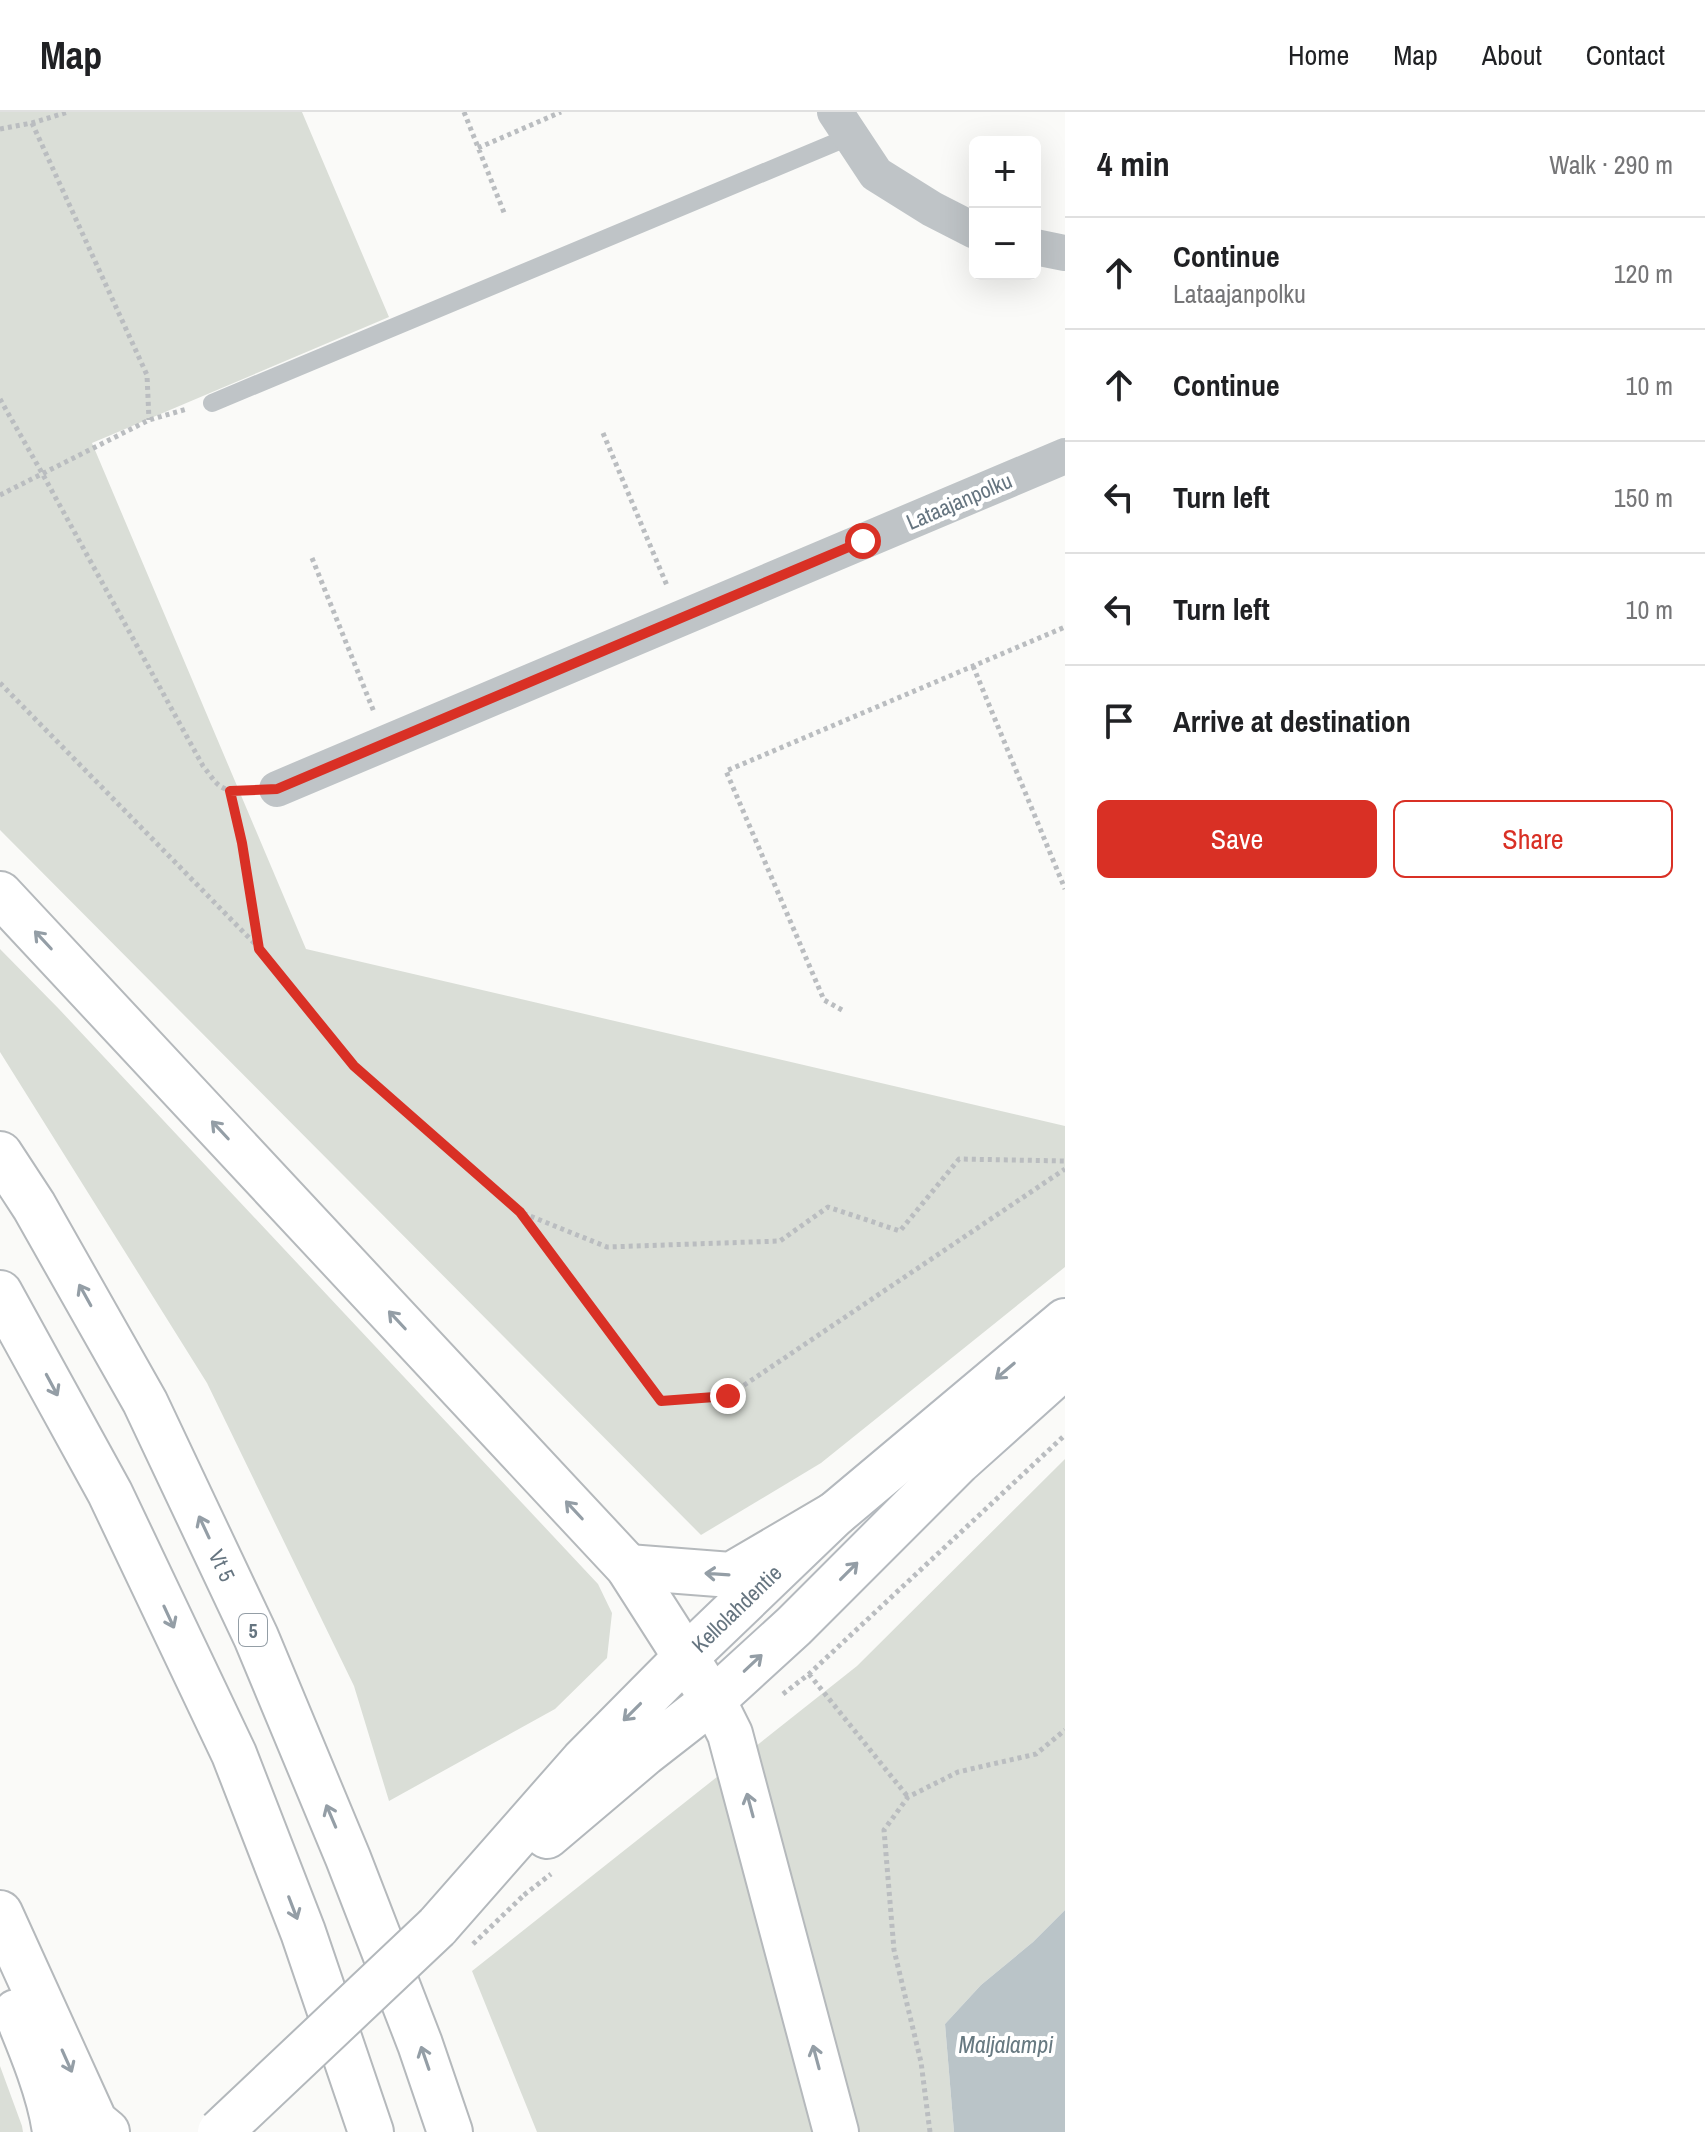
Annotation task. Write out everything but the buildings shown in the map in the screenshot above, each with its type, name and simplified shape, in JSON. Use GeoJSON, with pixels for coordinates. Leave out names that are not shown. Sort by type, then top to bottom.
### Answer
{"type":"FeatureCollection","features":[{"type":"Feature","properties":{"kind":"main road"},"geometry":{"type":"LineString","coordinates":[[0,894],[628,1567],[713,1700],[730,1734],[836,2132]]}},
{"type":"Feature","properties":{"kind":"main road","name":"Vt 5"},"geometry":{"type":"LineString","coordinates":[[0,1154],[34,1206],[145,1402],[256,1637],[348,1858],[420,2044],[450,2132]]}},
{"type":"Feature","properties":{"kind":"main road"},"geometry":{"type":"LineString","coordinates":[[0,1293],[110,1493],[234,1754],[303,1932],[371,2132]]}},
{"type":"Feature","properties":{"kind":"main road","name":"Kellolahdentie"},"geometry":{"type":"LineString","coordinates":[[437,1927],[583,1761],[686,1657],[835,1514],[1065,1321]]}},
{"type":"Feature","properties":{"kind":"main road","name":"Kellolahdentie"},"geometry":{"type":"LineString","coordinates":[[220,2132],[437,1927],[713,1700],[794,1626],[958,1462],[1065,1366]]}},
{"type":"Feature","properties":{"kind":"main road"},"geometry":{"type":"LineString","coordinates":[[628,1567],[731,1575],[835,1514]]}},
{"type":"Feature","properties":{"kind":"main road"},"geometry":{"type":"LineString","coordinates":[[0,1913],[95,2122],[107,2132]]}},
{"type":"Feature","properties":{"kind":"main road"},"geometry":{"type":"LineString","coordinates":[[0,1973],[27,2039],[55,2132]]}},
{"type":"Feature","properties":{"kind":"street"},"geometry":{"type":"LineString","coordinates":[[843,124],[876,174],[969,228]]}},
{"type":"Feature","properties":{"kind":"street"},"geometry":{"type":"LineString","coordinates":[[1041,248],[1065,253]]}},
{"type":"Feature","properties":{"kind":"street","name":"Lataajanpolku"},"geometry":{"type":"LineString","coordinates":[[277,789],[1065,456]]}},
{"type":"Feature","properties":{"kind":"lane"},"geometry":{"type":"LineString","coordinates":[[212,403],[843,124]]}},
{"type":"Feature","properties":{"kind":"path"},"geometry":{"type":"LineString","coordinates":[[0,129],[68,112]]}},
{"type":"Feature","properties":{"kind":"path"},"geometry":{"type":"LineString","coordinates":[[464,112],[505,215]]}},
{"type":"Feature","properties":{"kind":"path"},"geometry":{"type":"LineString","coordinates":[[478,148],[561,112]]}},
{"type":"Feature","properties":{"kind":"path"},"geometry":{"type":"LineString","coordinates":[[32,123],[147,375],[149,420]]}},
{"type":"Feature","properties":{"kind":"path"},"geometry":{"type":"LineString","coordinates":[[0,399],[203,766],[218,785],[230,791],[277,789]]}},
{"type":"Feature","properties":{"kind":"path"},"geometry":{"type":"LineString","coordinates":[[0,495],[149,420],[212,403]]}},
{"type":"Feature","properties":{"kind":"path"},"geometry":{"type":"LineString","coordinates":[[603,433],[681,618]]}},
{"type":"Feature","properties":{"kind":"path"},"geometry":{"type":"LineString","coordinates":[[312,558],[386,742]]}},
{"type":"Feature","properties":{"kind":"path"},"geometry":{"type":"LineString","coordinates":[[842,1010],[824,1000],[726,771],[1065,627]]}},
{"type":"Feature","properties":{"kind":"path"},"geometry":{"type":"LineString","coordinates":[[973,666],[1065,889]]}},
{"type":"Feature","properties":{"kind":"path"},"geometry":{"type":"LineString","coordinates":[[0,683],[259,949],[354,1066],[520,1212],[661,1401],[728,1396],[1065,1169]]}},
{"type":"Feature","properties":{"kind":"path"},"geometry":{"type":"LineString","coordinates":[[230,791],[242,843],[259,949]]}},
{"type":"Feature","properties":{"kind":"path"},"geometry":{"type":"LineString","coordinates":[[520,1212],[607,1247],[780,1241],[828,1207],[900,1231],[959,1159],[1065,1161]]}},
{"type":"Feature","properties":{"kind":"path"},"geometry":{"type":"LineString","coordinates":[[809,1674],[908,1797]]}},
{"type":"Feature","properties":{"kind":"path"},"geometry":{"type":"LineString","coordinates":[[930,2132],[921,2062],[894,1950],[884,1830],[908,1797],[958,1772],[1036,1754],[1065,1730]]}},
{"type":"Feature","properties":{"kind":"shaded area"},"geometry":{"type":"Polygon","coordinates":[[[0,112],[302,112],[389,317],[92,443],[306,949],[1065,1126],[1065,1267],[821,1463],[701,1535],[0,830],[0,112]]]}},
{"type":"Feature","properties":{"kind":"shaded area"},"geometry":{"type":"Polygon","coordinates":[[[0,949],[598,1584],[612,1613],[607,1658],[555,1709],[389,1801],[354,1686],[207,1383],[0,1052],[0,949]]]}},
{"type":"Feature","properties":{"kind":"shaded area"},"geometry":{"type":"Polygon","coordinates":[[[1065,1459],[1065,1910],[1033,1942],[981,1985],[945,2024],[954,2132],[537,2132],[472,1971],[857,1666],[1065,1459]]]}},
{"type":"Feature","properties":{"kind":"shaded area"},"geometry":{"type":"Polygon","coordinates":[[[0,2066],[22,2126],[23,2132],[0,2132],[0,2066]]]}},
{"type":"Feature","properties":{"kind":"water","name":"Maljalampi"},"geometry":{"type":"Polygon","coordinates":[[[1065,1910],[1065,2132],[954,2132],[945,2024],[981,1985],[1033,1942],[1065,1910]]]}},
{"type":"Feature","properties":{"kind":"route"},"geometry":{"type":"LineString","coordinates":[[728,1396],[661,1401],[520,1212],[354,1066],[259,949],[242,843],[230,791],[277,789],[863,541]]}}]}
